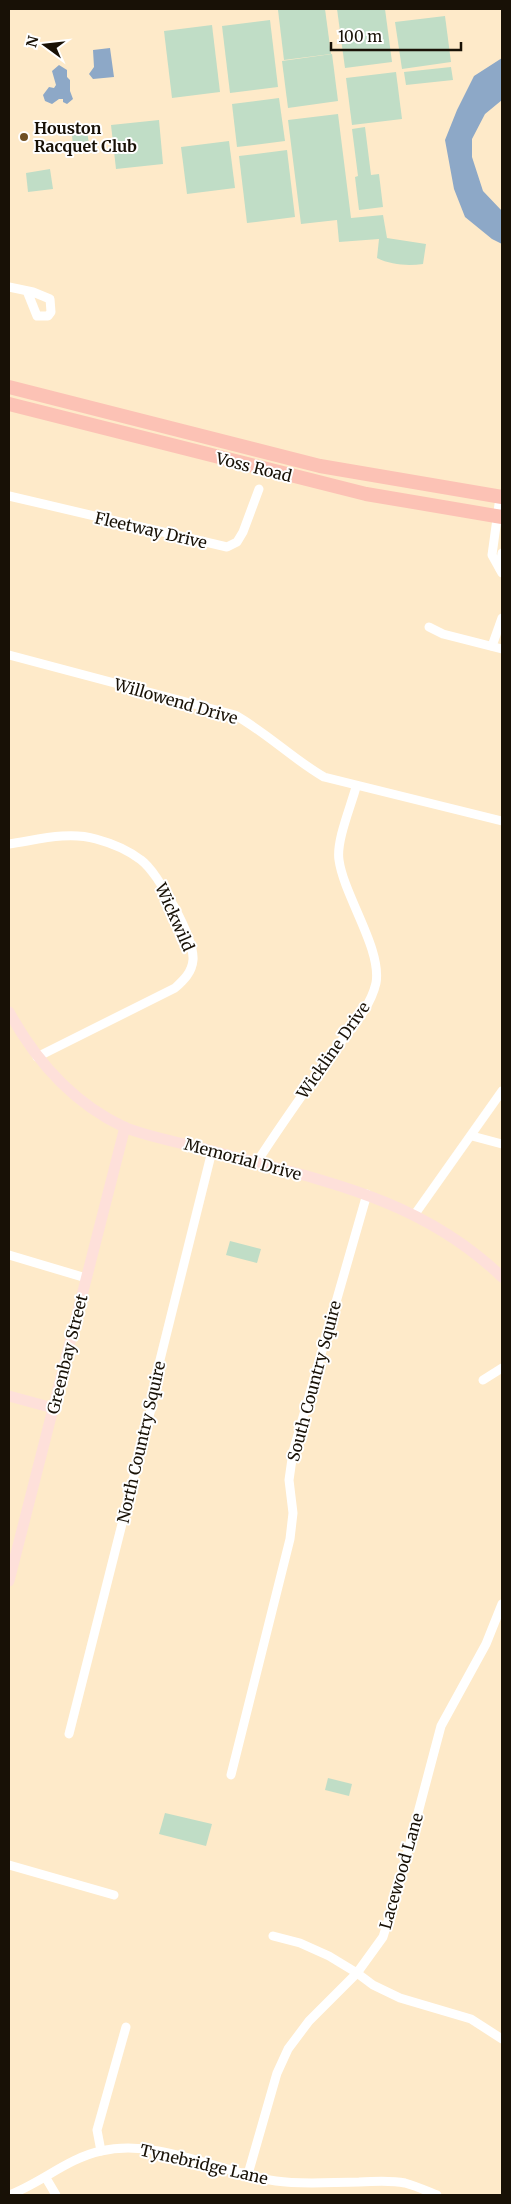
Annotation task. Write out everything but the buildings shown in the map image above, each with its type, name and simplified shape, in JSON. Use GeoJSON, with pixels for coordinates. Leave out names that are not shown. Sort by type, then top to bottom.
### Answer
{"type":"FeatureCollection","features":[{"type":"Feature","properties":{"kind":"main road","name":"Voss Road"},"geometry":{"type":"LineString","coordinates":[[9,388],[115,413],[320,466],[416,484],[501,497]]}},
{"type":"Feature","properties":{"kind":"main road","name":"Voss Road"},"geometry":{"type":"LineString","coordinates":[[9,404],[366,494],[500,517]]}},
{"type":"Feature","properties":{"kind":"main road"},"geometry":{"type":"LineString","coordinates":[[110,430],[115,413]]}},
{"type":"Feature","properties":{"kind":"main road"},"geometry":{"type":"LineString","coordinates":[[211,456],[216,439]]}},
{"type":"Feature","properties":{"kind":"main road"},"geometry":{"type":"LineString","coordinates":[[412,502],[416,484]]}},
{"type":"Feature","properties":{"kind":"street"},"geometry":{"type":"LineString","coordinates":[[9,287],[27,291]]}},
{"type":"Feature","properties":{"kind":"street","name":"Fleetway Drive"},"geometry":{"type":"LineString","coordinates":[[9,496],[227,547],[237,542],[243,532],[259,489]]}},
{"type":"Feature","properties":{"kind":"street"},"geometry":{"type":"LineString","coordinates":[[501,497],[500,517],[492,555],[501,571]]}},
{"type":"Feature","properties":{"kind":"street"},"geometry":{"type":"LineString","coordinates":[[501,571],[502,553]]}},
{"type":"Feature","properties":{"kind":"street"},"geometry":{"type":"LineString","coordinates":[[492,646],[502,618]]}},
{"type":"Feature","properties":{"kind":"street"},"geometry":{"type":"LineString","coordinates":[[429,627],[444,634],[502,649]]}},
{"type":"Feature","properties":{"kind":"street","name":"Willowend Drive"},"geometry":{"type":"LineString","coordinates":[[9,655],[236,715],[253,725],[301,764],[324,778],[502,821]]}},
{"type":"Feature","properties":{"kind":"street","name":"Wickline Drive"},"geometry":{"type":"LineString","coordinates":[[257,1162],[280,1125],[366,1007],[376,982],[374,955],[348,890],[338,858],[339,846],[356,786]]}},
{"type":"Feature","properties":{"kind":"street","name":"Wickwild"},"geometry":{"type":"LineString","coordinates":[[9,844],[74,835],[110,844],[141,860],[164,886],[191,947],[193,958],[191,970],[175,988],[37,1058]]}},
{"type":"Feature","properties":{"kind":"street","name":"Memorial Drive"},"geometry":{"type":"LineString","coordinates":[[9,1012],[37,1058],[78,1099],[125,1127],[367,1194],[415,1214],[440,1228],[467,1247],[502,1277]]}},
{"type":"Feature","properties":{"kind":"street"},"geometry":{"type":"LineString","coordinates":[[415,1214],[502,1091]]}},
{"type":"Feature","properties":{"kind":"street","name":"Greenbay Street"},"geometry":{"type":"LineString","coordinates":[[9,1581],[125,1127]]}},
{"type":"Feature","properties":{"kind":"street"},"geometry":{"type":"LineString","coordinates":[[472,1136],[502,1144]]}},
{"type":"Feature","properties":{"kind":"street","name":"North Country Squire"},"geometry":{"type":"LineString","coordinates":[[69,1734],[151,1409],[156,1376],[212,1151]]}},
{"type":"Feature","properties":{"kind":"street","name":"South Country Squire"},"geometry":{"type":"LineString","coordinates":[[231,1775],[290,1539],[293,1513],[290,1480],[293,1452],[367,1194]]}},
{"type":"Feature","properties":{"kind":"street"},"geometry":{"type":"LineString","coordinates":[[9,1255],[86,1278]]}},
{"type":"Feature","properties":{"kind":"street"},"geometry":{"type":"LineString","coordinates":[[483,1380],[502,1368]]}},
{"type":"Feature","properties":{"kind":"street"},"geometry":{"type":"LineString","coordinates":[[9,1396],[53,1408]]}},
{"type":"Feature","properties":{"kind":"street","name":"Lacewood Lane"},"geometry":{"type":"LineString","coordinates":[[248,2174],[277,2073],[288,2049],[310,2021],[357,1972],[383,1937],[397,1892],[441,1726],[486,1644],[502,1604]]}},
{"type":"Feature","properties":{"kind":"street"},"geometry":{"type":"LineString","coordinates":[[9,1865],[114,1895]]}},
{"type":"Feature","properties":{"kind":"street"},"geometry":{"type":"LineString","coordinates":[[272,1936],[300,1944],[329,1956],[357,1972],[373,1985],[400,1998],[471,2019],[502,2039]]}},
{"type":"Feature","properties":{"kind":"street"},"geometry":{"type":"LineString","coordinates":[[101,2150],[97,2130],[126,2027]]}},
{"type":"Feature","properties":{"kind":"street","name":"Tynebridge Lane"},"geometry":{"type":"LineString","coordinates":[[9,2195],[46,2178],[72,2161],[101,2150],[132,2148],[161,2151],[223,2170],[275,2181],[305,2183],[377,2181],[403,2183],[437,2195]]}},
{"type":"Feature","properties":{"kind":"street"},"geometry":{"type":"LineString","coordinates":[[46,2178],[56,2195]]}},
{"type":"Feature","properties":{"kind":"green space"},"geometry":{"type":"Polygon","coordinates":[[[325,9],[331,54],[284,60],[278,10],[325,9]]]}},
{"type":"Feature","properties":{"kind":"green space"},"geometry":{"type":"Polygon","coordinates":[[[337,9],[385,9],[392,62],[345,68],[337,9]]]}},
{"type":"Feature","properties":{"kind":"green space"},"geometry":{"type":"Polygon","coordinates":[[[445,16],[451,62],[402,69],[395,22],[445,16]]]}},
{"type":"Feature","properties":{"kind":"green space"},"geometry":{"type":"Polygon","coordinates":[[[270,20],[278,87],[230,93],[222,26],[270,20]]]}},
{"type":"Feature","properties":{"kind":"green space"},"geometry":{"type":"Polygon","coordinates":[[[212,25],[220,92],[172,98],[164,31],[212,25]]]}},
{"type":"Feature","properties":{"kind":"green space"},"geometry":{"type":"Polygon","coordinates":[[[332,54],[338,101],[288,108],[282,61],[332,54]]]}},
{"type":"Feature","properties":{"kind":"green space"},"geometry":{"type":"Polygon","coordinates":[[[451,67],[453,80],[406,85],[404,72],[451,67]]]}},
{"type":"Feature","properties":{"kind":"green space"},"geometry":{"type":"Polygon","coordinates":[[[396,72],[402,119],[352,125],[346,78],[396,72]]]}},
{"type":"Feature","properties":{"kind":"green space"},"geometry":{"type":"Polygon","coordinates":[[[279,98],[285,141],[237,147],[232,104],[279,98]]]}},
{"type":"Feature","properties":{"kind":"green space"},"geometry":{"type":"Polygon","coordinates":[[[338,114],[351,218],[383,215],[387,238],[426,244],[423,264],[400,264],[377,258],[379,239],[339,242],[337,220],[301,224],[288,120],[338,114]]]}},
{"type":"Feature","properties":{"kind":"green space"},"geometry":{"type":"Polygon","coordinates":[[[159,120],[163,164],[116,169],[111,125],[159,120]]]}},
{"type":"Feature","properties":{"kind":"green space"},"geometry":{"type":"Polygon","coordinates":[[[86,124],[89,144],[73,145],[71,126],[86,124]]]}},
{"type":"Feature","properties":{"kind":"green space"},"geometry":{"type":"Polygon","coordinates":[[[365,127],[371,175],[379,174],[383,207],[359,210],[355,177],[358,176],[352,129],[365,127]]]}},
{"type":"Feature","properties":{"kind":"green space"},"geometry":{"type":"Polygon","coordinates":[[[229,141],[235,188],[187,194],[181,147],[229,141]]]}},
{"type":"Feature","properties":{"kind":"green space"},"geometry":{"type":"Polygon","coordinates":[[[287,150],[295,217],[247,223],[239,156],[287,150]]]}},
{"type":"Feature","properties":{"kind":"green space"},"geometry":{"type":"Polygon","coordinates":[[[50,169],[53,189],[28,192],[26,173],[50,169]]]}},
{"type":"Feature","properties":{"kind":"green space"},"geometry":{"type":"Polygon","coordinates":[[[230,1241],[261,1249],[257,1263],[226,1255],[230,1241]]]}},
{"type":"Feature","properties":{"kind":"green space"},"geometry":{"type":"Polygon","coordinates":[[[328,1778],[352,1784],[349,1796],[325,1790],[328,1778]]]}},
{"type":"Feature","properties":{"kind":"green space"},"geometry":{"type":"Polygon","coordinates":[[[165,1813],[212,1824],[206,1846],[159,1834],[165,1813]]]}},
{"type":"Feature","properties":{"kind":"water"},"geometry":{"type":"Polygon","coordinates":[[[110,48],[114,77],[93,79],[89,74],[94,67],[93,50],[110,48]]]}},
{"type":"Feature","properties":{"kind":"water"},"geometry":{"type":"Polygon","coordinates":[[[502,58],[502,100],[485,114],[472,139],[472,157],[483,191],[502,211],[502,244],[492,239],[465,217],[454,189],[445,140],[474,76],[502,58]]]}},
{"type":"Feature","properties":{"kind":"water"},"geometry":{"type":"Polygon","coordinates":[[[59,65],[67,70],[67,77],[70,80],[70,91],[73,99],[67,104],[63,102],[63,99],[59,99],[52,104],[45,101],[43,95],[49,87],[54,88],[56,85],[52,71],[59,65]]]}},
{"type":"Feature","properties":{"kind":"place","name":"Houston Racquet Club"},"geometry":{"type":"Point","coordinates":[24,137]}}]}
